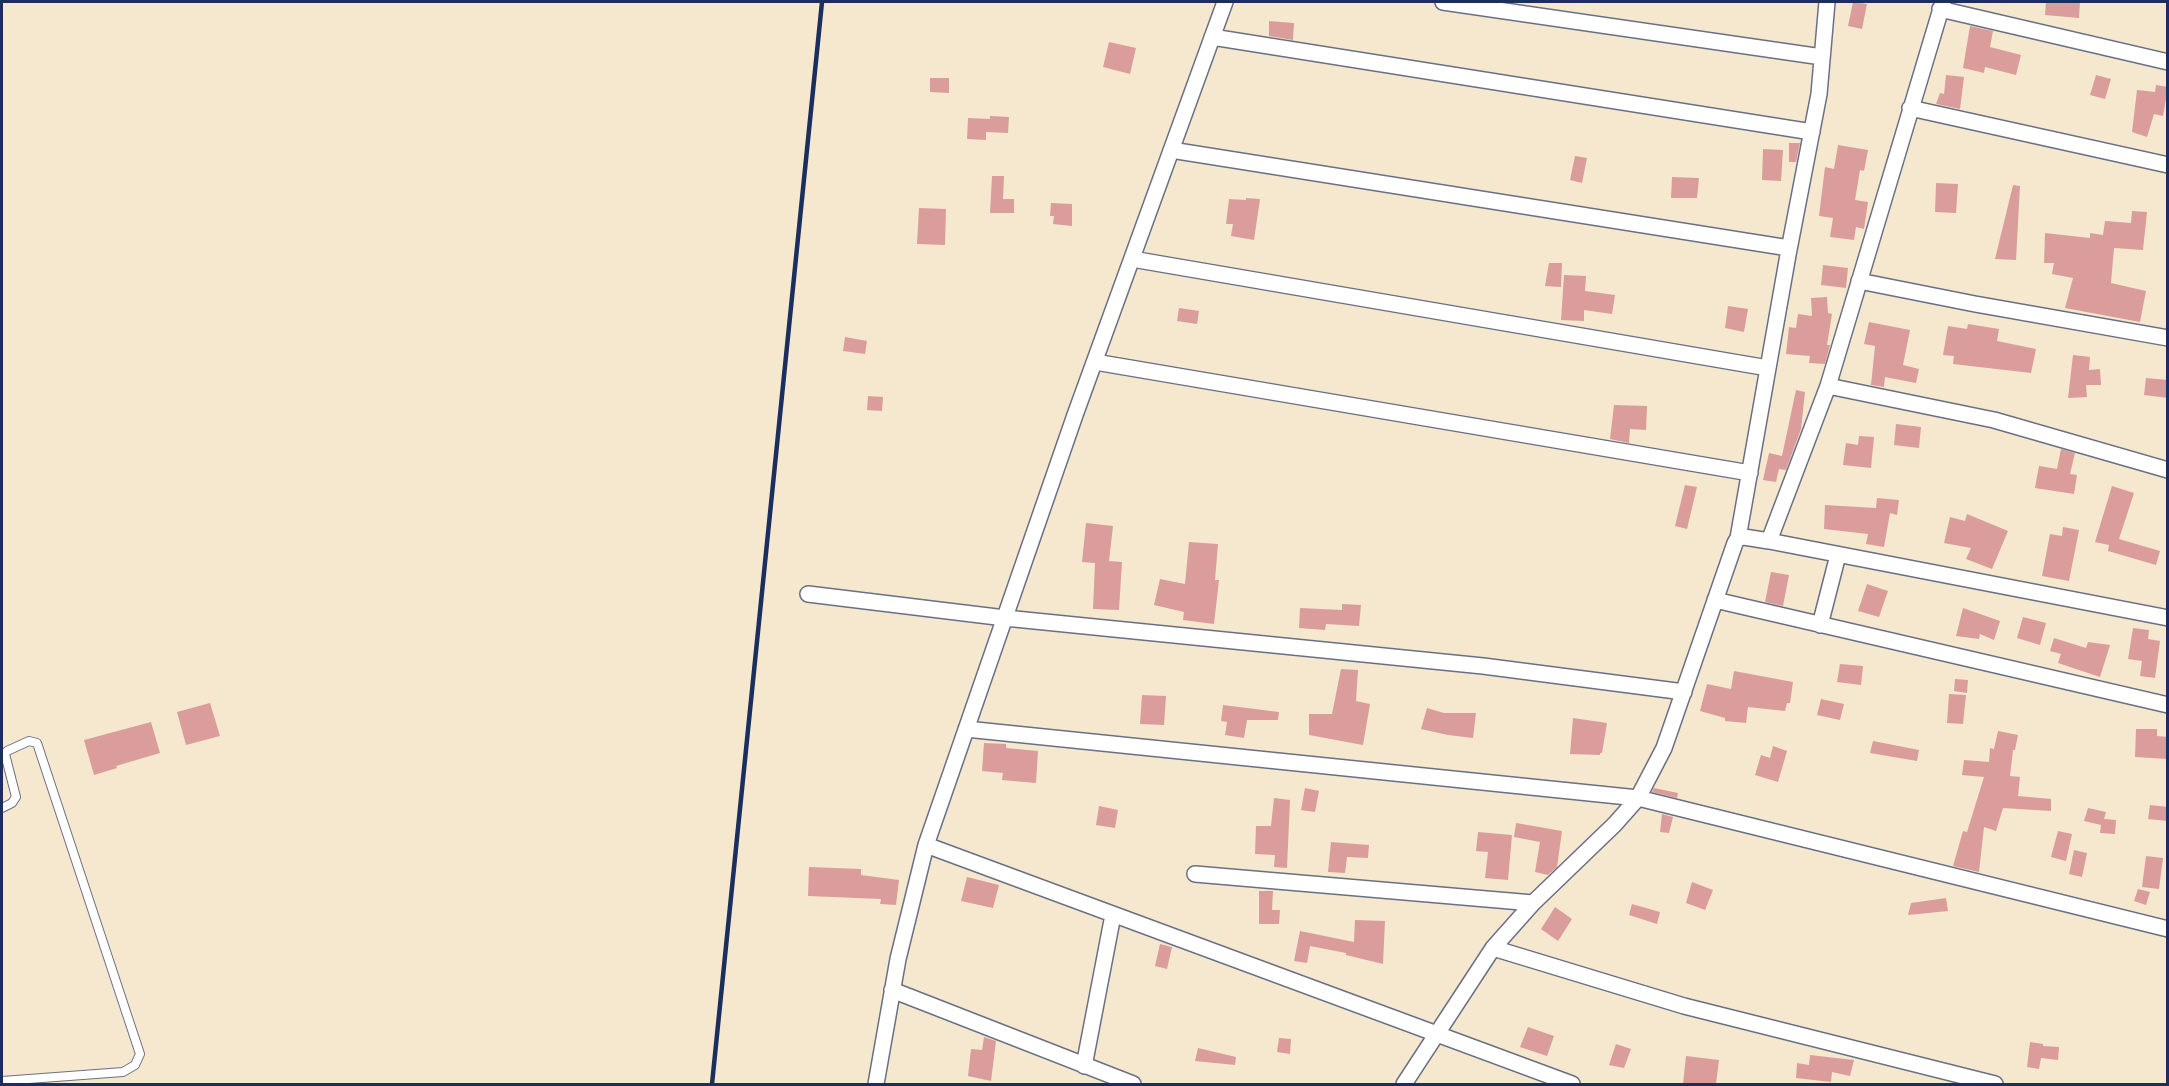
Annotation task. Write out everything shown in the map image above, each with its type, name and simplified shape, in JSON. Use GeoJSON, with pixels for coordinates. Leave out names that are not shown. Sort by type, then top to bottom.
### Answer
{"type":"FeatureCollection","features":[{"type":"Feature","properties":{"kind":"street"},"geometry":{"type":"LineString","coordinates":[[876,1084],[898,959],[926,845],[1095,362],[1225,2]]}},
{"type":"Feature","properties":{"kind":"street"},"geometry":{"type":"LineString","coordinates":[[1443,2],[1822,57]]}},
{"type":"Feature","properties":{"kind":"street"},"geometry":{"type":"LineString","coordinates":[[1404,1084],[1493,948],[1533,903],[1615,824],[1638,798],[1665,748],[1734,543],[1738,538],[1789,248],[1819,94],[1827,2]]}},
{"type":"Feature","properties":{"kind":"street"},"geometry":{"type":"LineString","coordinates":[[1769,541],[1828,386],[1942,5],[2168,62]]}},
{"type":"Feature","properties":{"kind":"street"},"geometry":{"type":"LineString","coordinates":[[1212,37],[1812,132]]}},
{"type":"Feature","properties":{"kind":"street"},"geometry":{"type":"LineString","coordinates":[[1910,108],[2168,165]]}},
{"type":"Feature","properties":{"kind":"street"},"geometry":{"type":"LineString","coordinates":[[1172,150],[1789,248]]}},
{"type":"Feature","properties":{"kind":"street"},"geometry":{"type":"LineString","coordinates":[[1132,260],[1768,368]]}},
{"type":"Feature","properties":{"kind":"street"},"geometry":{"type":"LineString","coordinates":[[1859,281],[2168,338]]}},
{"type":"Feature","properties":{"kind":"street"},"geometry":{"type":"LineString","coordinates":[[1095,362],[1750,473]]}},
{"type":"Feature","properties":{"kind":"street"},"geometry":{"type":"LineString","coordinates":[[1828,386],[1994,420],[2168,470]]}},
{"type":"Feature","properties":{"kind":"street"},"geometry":{"type":"LineString","coordinates":[[1738,538],[1769,541],[2168,618]]}},
{"type":"Feature","properties":{"kind":"street"},"geometry":{"type":"LineString","coordinates":[[1820,625],[1838,555]]}},
{"type":"Feature","properties":{"kind":"street"},"geometry":{"type":"LineString","coordinates":[[808,594],[1005,618],[1471,665],[1684,692]]}},
{"type":"Feature","properties":{"kind":"street"},"geometry":{"type":"LineString","coordinates":[[1715,600],[2168,705]]}},
{"type":"Feature","properties":{"kind":"street"},"geometry":{"type":"LineString","coordinates":[[966,729],[1638,798],[2168,929]]}},
{"type":"Feature","properties":{"kind":"street"},"geometry":{"type":"LineString","coordinates":[[926,845],[1572,1084]]}},
{"type":"Feature","properties":{"kind":"street"},"geometry":{"type":"LineString","coordinates":[[1195,874],[1533,903]]}},
{"type":"Feature","properties":{"kind":"street"},"geometry":{"type":"LineString","coordinates":[[1084,1065],[1113,915]]}},
{"type":"Feature","properties":{"kind":"street"},"geometry":{"type":"LineString","coordinates":[[1493,948],[1684,1006],[1995,1084]]}},
{"type":"Feature","properties":{"kind":"street"},"geometry":{"type":"LineString","coordinates":[[892,990],[1133,1084]]}},
{"type":"Feature","properties":{"kind":"lane"},"geometry":{"type":"LineString","coordinates":[[2,808],[12,803],[16,797],[5,754],[7,750],[29,741],[37,743],[140,1054],[135,1065],[123,1072],[2,1081]]}},
{"type":"Feature","properties":{"kind":"building"},"geometry":{"type":"Polygon","coordinates":[[[1853,2],[1867,4],[1862,29],[1848,26],[1853,2]]]}},
{"type":"Feature","properties":{"kind":"building"},"geometry":{"type":"Polygon","coordinates":[[[2046,2],[2080,2],[2079,18],[2045,15],[2046,2]]]}},
{"type":"Feature","properties":{"kind":"building"},"geometry":{"type":"Polygon","coordinates":[[[1269,21],[1294,23],[1293,40],[1269,36],[1269,21]]]}},
{"type":"Feature","properties":{"kind":"building"},"geometry":{"type":"Polygon","coordinates":[[[1970,26],[1993,31],[1990,47],[2021,55],[2016,75],[1985,67],[1984,73],[1963,68],[1970,26]]]}},
{"type":"Feature","properties":{"kind":"building"},"geometry":{"type":"Polygon","coordinates":[[[1109,42],[1136,48],[1130,74],[1103,67],[1109,42]]]}},
{"type":"Feature","properties":{"kind":"building"},"geometry":{"type":"Polygon","coordinates":[[[1946,75],[1964,77],[1960,109],[1936,104],[1940,93],[1944,94],[1946,75]]]}},
{"type":"Feature","properties":{"kind":"building"},"geometry":{"type":"Polygon","coordinates":[[[2096,75],[2111,79],[2105,99],[2090,95],[2096,75]]]}},
{"type":"Feature","properties":{"kind":"building"},"geometry":{"type":"Polygon","coordinates":[[[930,78],[949,78],[949,93],[930,92],[930,78]]]}},
{"type":"Feature","properties":{"kind":"building"},"geometry":{"type":"Polygon","coordinates":[[[2156,85],[2168,87],[2163,116],[2154,114],[2147,137],[2132,132],[2137,90],[2155,92],[2156,85]]]}},
{"type":"Feature","properties":{"kind":"building"},"geometry":{"type":"Polygon","coordinates":[[[990,116],[1009,117],[1008,133],[986,132],[986,140],[967,139],[968,118],[990,119],[990,116]]]}},
{"type":"Feature","properties":{"kind":"building"},"geometry":{"type":"Polygon","coordinates":[[[1789,143],[1800,143],[1796,162],[1789,162],[1789,143]]]}},
{"type":"Feature","properties":{"kind":"building"},"geometry":{"type":"Polygon","coordinates":[[[1838,145],[1868,150],[1864,171],[1860,170],[1855,200],[1868,202],[1864,229],[1856,227],[1854,240],[1830,237],[1833,218],[1819,216],[1825,167],[1834,169],[1838,145]]]}},
{"type":"Feature","properties":{"kind":"building"},"geometry":{"type":"Polygon","coordinates":[[[1763,149],[1783,150],[1781,181],[1762,180],[1763,149]]]}},
{"type":"Feature","properties":{"kind":"building"},"geometry":{"type":"Polygon","coordinates":[[[1575,156],[1587,158],[1582,183],[1570,180],[1575,156]]]}},
{"type":"Feature","properties":{"kind":"building"},"geometry":{"type":"Polygon","coordinates":[[[992,176],[1004,176],[1003,199],[1014,199],[1014,213],[990,213],[992,176]]]}},
{"type":"Feature","properties":{"kind":"building"},"geometry":{"type":"Polygon","coordinates":[[[1672,177],[1699,178],[1697,198],[1671,198],[1672,177]]]}},
{"type":"Feature","properties":{"kind":"building"},"geometry":{"type":"Polygon","coordinates":[[[1936,183],[1958,184],[1956,213],[1935,212],[1936,183]]]}},
{"type":"Feature","properties":{"kind":"building"},"geometry":{"type":"Polygon","coordinates":[[[2013,185],[2020,186],[2016,260],[1995,259],[2013,185]]]}},
{"type":"Feature","properties":{"kind":"building"},"geometry":{"type":"Polygon","coordinates":[[[1246,198],[1260,199],[1254,240],[1231,236],[1233,224],[1226,224],[1229,199],[1246,200],[1246,198]]]}},
{"type":"Feature","properties":{"kind":"building"},"geometry":{"type":"Polygon","coordinates":[[[1051,203],[1072,204],[1072,226],[1053,224],[1054,216],[1050,216],[1051,203]]]}},
{"type":"Feature","properties":{"kind":"building"},"geometry":{"type":"Polygon","coordinates":[[[919,208],[946,209],[945,245],[917,244],[919,208]]]}},
{"type":"Feature","properties":{"kind":"building"},"geometry":{"type":"Polygon","coordinates":[[[2132,211],[2147,212],[2143,250],[2114,248],[2111,283],[2146,291],[2140,322],[2065,308],[2073,278],[2052,274],[2054,263],[2044,263],[2045,233],[2090,238],[2090,233],[2103,235],[2105,221],[2131,223],[2132,211]]]}},
{"type":"Feature","properties":{"kind":"building"},"geometry":{"type":"Polygon","coordinates":[[[1549,263],[1562,263],[1561,287],[1545,286],[1549,263]]]}},
{"type":"Feature","properties":{"kind":"building"},"geometry":{"type":"Polygon","coordinates":[[[1823,265],[1848,268],[1846,288],[1821,285],[1823,265]]]}},
{"type":"Feature","properties":{"kind":"building"},"geometry":{"type":"Polygon","coordinates":[[[1564,275],[1586,276],[1585,291],[1615,295],[1612,314],[1584,310],[1584,321],[1561,320],[1564,275]]]}},
{"type":"Feature","properties":{"kind":"building"},"geometry":{"type":"Polygon","coordinates":[[[1827,297],[1828,313],[1832,314],[1827,345],[1830,345],[1825,364],[1809,363],[1810,356],[1786,354],[1789,327],[1796,328],[1798,314],[1812,316],[1811,298],[1827,297]]]}},
{"type":"Feature","properties":{"kind":"building"},"geometry":{"type":"Polygon","coordinates":[[[1728,306],[1748,309],[1744,332],[1725,328],[1728,306]]]}},
{"type":"Feature","properties":{"kind":"building"},"geometry":{"type":"Polygon","coordinates":[[[1179,308],[1199,311],[1197,324],[1177,321],[1179,308]]]}},
{"type":"Feature","properties":{"kind":"building"},"geometry":{"type":"Polygon","coordinates":[[[1869,322],[1910,330],[1903,365],[1919,369],[1916,383],[1885,377],[1884,387],[1871,385],[1875,346],[1864,344],[1869,322]]]}},
{"type":"Feature","properties":{"kind":"building"},"geometry":{"type":"Polygon","coordinates":[[[1968,324],[1999,329],[1997,341],[2036,349],[2031,373],[1953,364],[1954,356],[1943,355],[1948,326],[1967,329],[1968,324]]]}},
{"type":"Feature","properties":{"kind":"building"},"geometry":{"type":"Polygon","coordinates":[[[845,337],[867,341],[865,354],[843,351],[845,337]]]}},
{"type":"Feature","properties":{"kind":"building"},"geometry":{"type":"Polygon","coordinates":[[[2073,355],[2090,357],[2089,370],[2100,369],[2101,385],[2086,385],[2087,397],[2068,398],[2073,355]]]}},
{"type":"Feature","properties":{"kind":"building"},"geometry":{"type":"Polygon","coordinates":[[[2146,378],[2168,380],[2168,398],[2144,395],[2146,378]]]}},
{"type":"Feature","properties":{"kind":"building"},"geometry":{"type":"Polygon","coordinates":[[[1796,390],[1805,392],[1801,429],[1786,470],[1779,469],[1776,482],[1763,480],[1769,453],[1782,456],[1796,390]]]}},
{"type":"Feature","properties":{"kind":"building"},"geometry":{"type":"Polygon","coordinates":[[[868,396],[883,397],[882,411],[867,410],[868,396]]]}},
{"type":"Feature","properties":{"kind":"building"},"geometry":{"type":"Polygon","coordinates":[[[1614,405],[1647,406],[1646,430],[1630,429],[1629,443],[1610,439],[1614,405]]]}},
{"type":"Feature","properties":{"kind":"building"},"geometry":{"type":"Polygon","coordinates":[[[1896,424],[1921,427],[1919,448],[1894,445],[1896,424]]]}},
{"type":"Feature","properties":{"kind":"building"},"geometry":{"type":"Polygon","coordinates":[[[1859,436],[1874,437],[1871,468],[1843,465],[1846,443],[1858,445],[1859,436]]]}},
{"type":"Feature","properties":{"kind":"building"},"geometry":{"type":"Polygon","coordinates":[[[2061,449],[2075,453],[2070,474],[2077,475],[2074,494],[2035,488],[2039,466],[2057,469],[2061,449]]]}},
{"type":"Feature","properties":{"kind":"building"},"geometry":{"type":"Polygon","coordinates":[[[1685,485],[1697,487],[1687,529],[1675,526],[1685,485]]]}},
{"type":"Feature","properties":{"kind":"building"},"geometry":{"type":"Polygon","coordinates":[[[2112,486],[2134,493],[2119,539],[2160,551],[2156,565],[2108,551],[2109,545],[2095,542],[2112,486]]]}},
{"type":"Feature","properties":{"kind":"building"},"geometry":{"type":"Polygon","coordinates":[[[1877,498],[1899,500],[1897,515],[1890,513],[1884,547],[1866,544],[1868,534],[1824,529],[1825,505],[1876,508],[1877,498]]]}},
{"type":"Feature","properties":{"kind":"building"},"geometry":{"type":"Polygon","coordinates":[[[1967,514],[2008,531],[1992,569],[1966,559],[1971,548],[1944,543],[1950,517],[1965,521],[1967,514]]]}},
{"type":"Feature","properties":{"kind":"building"},"geometry":{"type":"Polygon","coordinates":[[[1086,523],[1113,526],[1109,561],[1122,562],[1119,610],[1093,609],[1095,563],[1082,562],[1086,523]]]}},
{"type":"Feature","properties":{"kind":"building"},"geometry":{"type":"Polygon","coordinates":[[[2063,527],[2079,530],[2069,581],[2042,576],[2050,534],[2062,536],[2063,527]]]}},
{"type":"Feature","properties":{"kind":"building"},"geometry":{"type":"Polygon","coordinates":[[[1189,542],[1218,544],[1215,580],[1219,580],[1214,624],[1183,620],[1184,612],[1154,605],[1160,579],[1185,584],[1189,542]]]}},
{"type":"Feature","properties":{"kind":"building"},"geometry":{"type":"Polygon","coordinates":[[[1771,572],[1789,575],[1783,606],[1765,602],[1771,572]]]}},
{"type":"Feature","properties":{"kind":"building"},"geometry":{"type":"Polygon","coordinates":[[[1867,584],[1888,591],[1879,617],[1858,611],[1867,584]]]}},
{"type":"Feature","properties":{"kind":"building"},"geometry":{"type":"Polygon","coordinates":[[[1342,604],[1361,605],[1359,626],[1326,624],[1325,630],[1299,628],[1300,608],[1342,610],[1342,604]]]}},
{"type":"Feature","properties":{"kind":"building"},"geometry":{"type":"Polygon","coordinates":[[[1963,608],[2000,621],[1994,640],[1980,634],[1979,639],[1956,636],[1963,608]]]}},
{"type":"Feature","properties":{"kind":"building"},"geometry":{"type":"Polygon","coordinates":[[[2023,617],[2046,623],[2040,645],[2017,638],[2023,617]]]}},
{"type":"Feature","properties":{"kind":"building"},"geometry":{"type":"Polygon","coordinates":[[[2133,628],[2149,630],[2148,639],[2160,641],[2155,678],[2140,676],[2142,661],[2128,659],[2133,628]]]}},
{"type":"Feature","properties":{"kind":"building"},"geometry":{"type":"Polygon","coordinates":[[[2054,638],[2086,648],[2088,642],[2110,645],[2100,677],[2058,663],[2061,654],[2050,651],[2054,638]]]}},
{"type":"Feature","properties":{"kind":"building"},"geometry":{"type":"Polygon","coordinates":[[[1840,664],[1863,666],[1861,685],[1837,682],[1840,664]]]}},
{"type":"Feature","properties":{"kind":"building"},"geometry":{"type":"Polygon","coordinates":[[[1341,669],[1358,670],[1356,701],[1370,704],[1363,745],[1309,735],[1309,714],[1332,714],[1341,669]]]}},
{"type":"Feature","properties":{"kind":"building"},"geometry":{"type":"Polygon","coordinates":[[[1734,671],[1793,682],[1790,703],[1787,703],[1785,711],[1748,707],[1746,723],[1725,721],[1725,718],[1700,711],[1707,684],[1731,689],[1734,671]]]}},
{"type":"Feature","properties":{"kind":"building"},"geometry":{"type":"Polygon","coordinates":[[[1955,679],[1968,680],[1967,693],[1954,691],[1955,679]]]}},
{"type":"Feature","properties":{"kind":"building"},"geometry":{"type":"Polygon","coordinates":[[[1949,694],[1966,695],[1963,724],[1947,723],[1949,694]]]}},
{"type":"Feature","properties":{"kind":"building"},"geometry":{"type":"Polygon","coordinates":[[[1142,695],[1166,696],[1164,725],[1140,724],[1142,695]]]}},
{"type":"Feature","properties":{"kind":"building"},"geometry":{"type":"Polygon","coordinates":[[[1821,699],[1844,704],[1840,720],[1817,715],[1821,699]]]}},
{"type":"Feature","properties":{"kind":"building"},"geometry":{"type":"Polygon","coordinates":[[[210,703],[220,736],[186,745],[177,712],[210,703]]]}},
{"type":"Feature","properties":{"kind":"building"},"geometry":{"type":"Polygon","coordinates":[[[1223,705],[1279,712],[1278,720],[1247,720],[1244,738],[1225,735],[1227,722],[1221,721],[1223,705]]]}},
{"type":"Feature","properties":{"kind":"building"},"geometry":{"type":"Polygon","coordinates":[[[1427,708],[1444,713],[1476,713],[1473,738],[1421,729],[1427,708]]]}},
{"type":"Feature","properties":{"kind":"building"},"geometry":{"type":"Polygon","coordinates":[[[1573,718],[1607,723],[1600,755],[1570,754],[1573,718]]]}},
{"type":"Feature","properties":{"kind":"building"},"geometry":{"type":"Polygon","coordinates":[[[151,722],[160,753],[94,775],[84,740],[151,722]]]}},
{"type":"Feature","properties":{"kind":"building"},"geometry":{"type":"Polygon","coordinates":[[[2136,729],[2157,729],[2157,736],[2168,737],[2168,759],[2135,757],[2136,729]]]}},
{"type":"Feature","properties":{"kind":"building"},"geometry":{"type":"Polygon","coordinates":[[[1998,731],[2018,735],[2015,750],[2013,750],[2010,776],[2020,777],[2018,796],[2051,799],[2051,811],[2003,808],[1996,831],[1984,827],[1979,872],[1953,866],[1963,831],[1967,832],[1984,777],[1962,775],[1964,760],[1989,762],[1990,748],[1994,749],[1998,731]]]}},
{"type":"Feature","properties":{"kind":"building"},"geometry":{"type":"Polygon","coordinates":[[[1873,741],[1919,750],[1917,761],[1870,753],[1873,741]]]}},
{"type":"Feature","properties":{"kind":"building"},"geometry":{"type":"Polygon","coordinates":[[[984,743],[1006,744],[1006,748],[1038,751],[1036,783],[1002,780],[1003,773],[982,771],[984,743]]]}},
{"type":"Feature","properties":{"kind":"building"},"geometry":{"type":"Polygon","coordinates":[[[1773,746],[1787,751],[1778,782],[1755,775],[1761,755],[1770,758],[1773,746]]]}},
{"type":"Feature","properties":{"kind":"building"},"geometry":{"type":"Polygon","coordinates":[[[1305,788],[1319,791],[1315,812],[1301,810],[1305,788]]]}},
{"type":"Feature","properties":{"kind":"building"},"geometry":{"type":"Polygon","coordinates":[[[1654,788],[1678,793],[1677,798],[1652,792],[1654,788]]]}},
{"type":"Feature","properties":{"kind":"building"},"geometry":{"type":"Polygon","coordinates":[[[1274,798],[1290,800],[1287,868],[1274,867],[1275,855],[1255,854],[1256,826],[1271,826],[1274,798]]]}},
{"type":"Feature","properties":{"kind":"building"},"geometry":{"type":"Polygon","coordinates":[[[2150,805],[2168,807],[2168,821],[2148,819],[2150,805]]]}},
{"type":"Feature","properties":{"kind":"building"},"geometry":{"type":"Polygon","coordinates":[[[1099,806],[1118,810],[1115,828],[1096,825],[1099,806]]]}},
{"type":"Feature","properties":{"kind":"building"},"geometry":{"type":"Polygon","coordinates":[[[2088,808],[2106,812],[2104,819],[2116,820],[2115,834],[2100,833],[2101,825],[2084,821],[2088,808]]]}},
{"type":"Feature","properties":{"kind":"building"},"geometry":{"type":"Polygon","coordinates":[[[1662,814],[1673,817],[1669,833],[1660,832],[1662,814]]]}},
{"type":"Feature","properties":{"kind":"building"},"geometry":{"type":"Polygon","coordinates":[[[1516,823],[1562,831],[1557,867],[1548,875],[1535,872],[1540,842],[1514,837],[1516,823]]]}},
{"type":"Feature","properties":{"kind":"building"},"geometry":{"type":"Polygon","coordinates":[[[2058,831],[2072,834],[2066,861],[2051,857],[2058,831]]]}},
{"type":"Feature","properties":{"kind":"building"},"geometry":{"type":"Polygon","coordinates":[[[1478,832],[1512,835],[1508,880],[1485,878],[1488,852],[1476,851],[1478,832]]]}},
{"type":"Feature","properties":{"kind":"building"},"geometry":{"type":"Polygon","coordinates":[[[1331,842],[1369,845],[1368,858],[1347,857],[1345,873],[1328,872],[1331,842]]]}},
{"type":"Feature","properties":{"kind":"building"},"geometry":{"type":"Polygon","coordinates":[[[2074,850],[2087,853],[2082,877],[2069,874],[2074,850]]]}},
{"type":"Feature","properties":{"kind":"building"},"geometry":{"type":"Polygon","coordinates":[[[2146,856],[2163,858],[2159,889],[2142,887],[2146,856]]]}},
{"type":"Feature","properties":{"kind":"building"},"geometry":{"type":"Polygon","coordinates":[[[809,867],[861,869],[861,875],[899,880],[896,905],[880,904],[881,899],[808,896],[809,867]]]}},
{"type":"Feature","properties":{"kind":"building"},"geometry":{"type":"Polygon","coordinates":[[[967,877],[999,885],[993,908],[961,901],[967,877]]]}},
{"type":"Feature","properties":{"kind":"building"},"geometry":{"type":"Polygon","coordinates":[[[1692,882],[1713,890],[1705,910],[1686,903],[1692,882]]]}},
{"type":"Feature","properties":{"kind":"building"},"geometry":{"type":"Polygon","coordinates":[[[2138,889],[2150,892],[2146,905],[2134,901],[2138,889]]]}},
{"type":"Feature","properties":{"kind":"building"},"geometry":{"type":"Polygon","coordinates":[[[1259,891],[1273,891],[1272,910],[1280,910],[1279,924],[1259,924],[1259,891]]]}},
{"type":"Feature","properties":{"kind":"building"},"geometry":{"type":"Polygon","coordinates":[[[1946,898],[1948,911],[1908,915],[1911,903],[1946,898]]]}},
{"type":"Feature","properties":{"kind":"building"},"geometry":{"type":"Polygon","coordinates":[[[1632,904],[1660,912],[1657,924],[1629,915],[1632,904]]]}},
{"type":"Feature","properties":{"kind":"building"},"geometry":{"type":"Polygon","coordinates":[[[1555,907],[1572,919],[1558,941],[1541,929],[1555,907]]]}},
{"type":"Feature","properties":{"kind":"building"},"geometry":{"type":"Polygon","coordinates":[[[1355,920],[1385,921],[1383,964],[1346,955],[1346,953],[1310,946],[1307,963],[1294,961],[1300,931],[1354,942],[1355,920]]]}},
{"type":"Feature","properties":{"kind":"building"},"geometry":{"type":"Polygon","coordinates":[[[1160,944],[1172,947],[1167,969],[1155,966],[1160,944]]]}},
{"type":"Feature","properties":{"kind":"building"},"geometry":{"type":"Polygon","coordinates":[[[1528,1027],[1554,1036],[1547,1056],[1520,1047],[1528,1027]]]}},
{"type":"Feature","properties":{"kind":"building"},"geometry":{"type":"Polygon","coordinates":[[[984,1037],[996,1041],[991,1081],[968,1076],[971,1049],[982,1050],[984,1037]]]}},
{"type":"Feature","properties":{"kind":"building"},"geometry":{"type":"Polygon","coordinates":[[[1279,1038],[1291,1039],[1290,1054],[1277,1052],[1279,1038]]]}},
{"type":"Feature","properties":{"kind":"building"},"geometry":{"type":"Polygon","coordinates":[[[2030,1042],[2059,1047],[2058,1060],[2041,1058],[2039,1069],[2027,1067],[2030,1042]]]}},
{"type":"Feature","properties":{"kind":"building"},"geometry":{"type":"Polygon","coordinates":[[[1616,1044],[1631,1049],[1624,1068],[1609,1065],[1616,1044]]]}},
{"type":"Feature","properties":{"kind":"building"},"geometry":{"type":"Polygon","coordinates":[[[1198,1048],[1236,1057],[1235,1065],[1195,1061],[1198,1048]]]}},
{"type":"Feature","properties":{"kind":"building"},"geometry":{"type":"Polygon","coordinates":[[[1810,1055],[1854,1060],[1850,1076],[1832,1072],[1831,1082],[1796,1078],[1797,1063],[1809,1065],[1810,1055]]]}},
{"type":"Feature","properties":{"kind":"building"},"geometry":{"type":"Polygon","coordinates":[[[1686,1056],[1719,1060],[1716,1084],[1683,1084],[1686,1056]]]}},
{"type":"Feature","properties":{"kind":"railway"},"geometry":{"type":"LineString","coordinates":[[712,1084],[822,2]]}}]}
